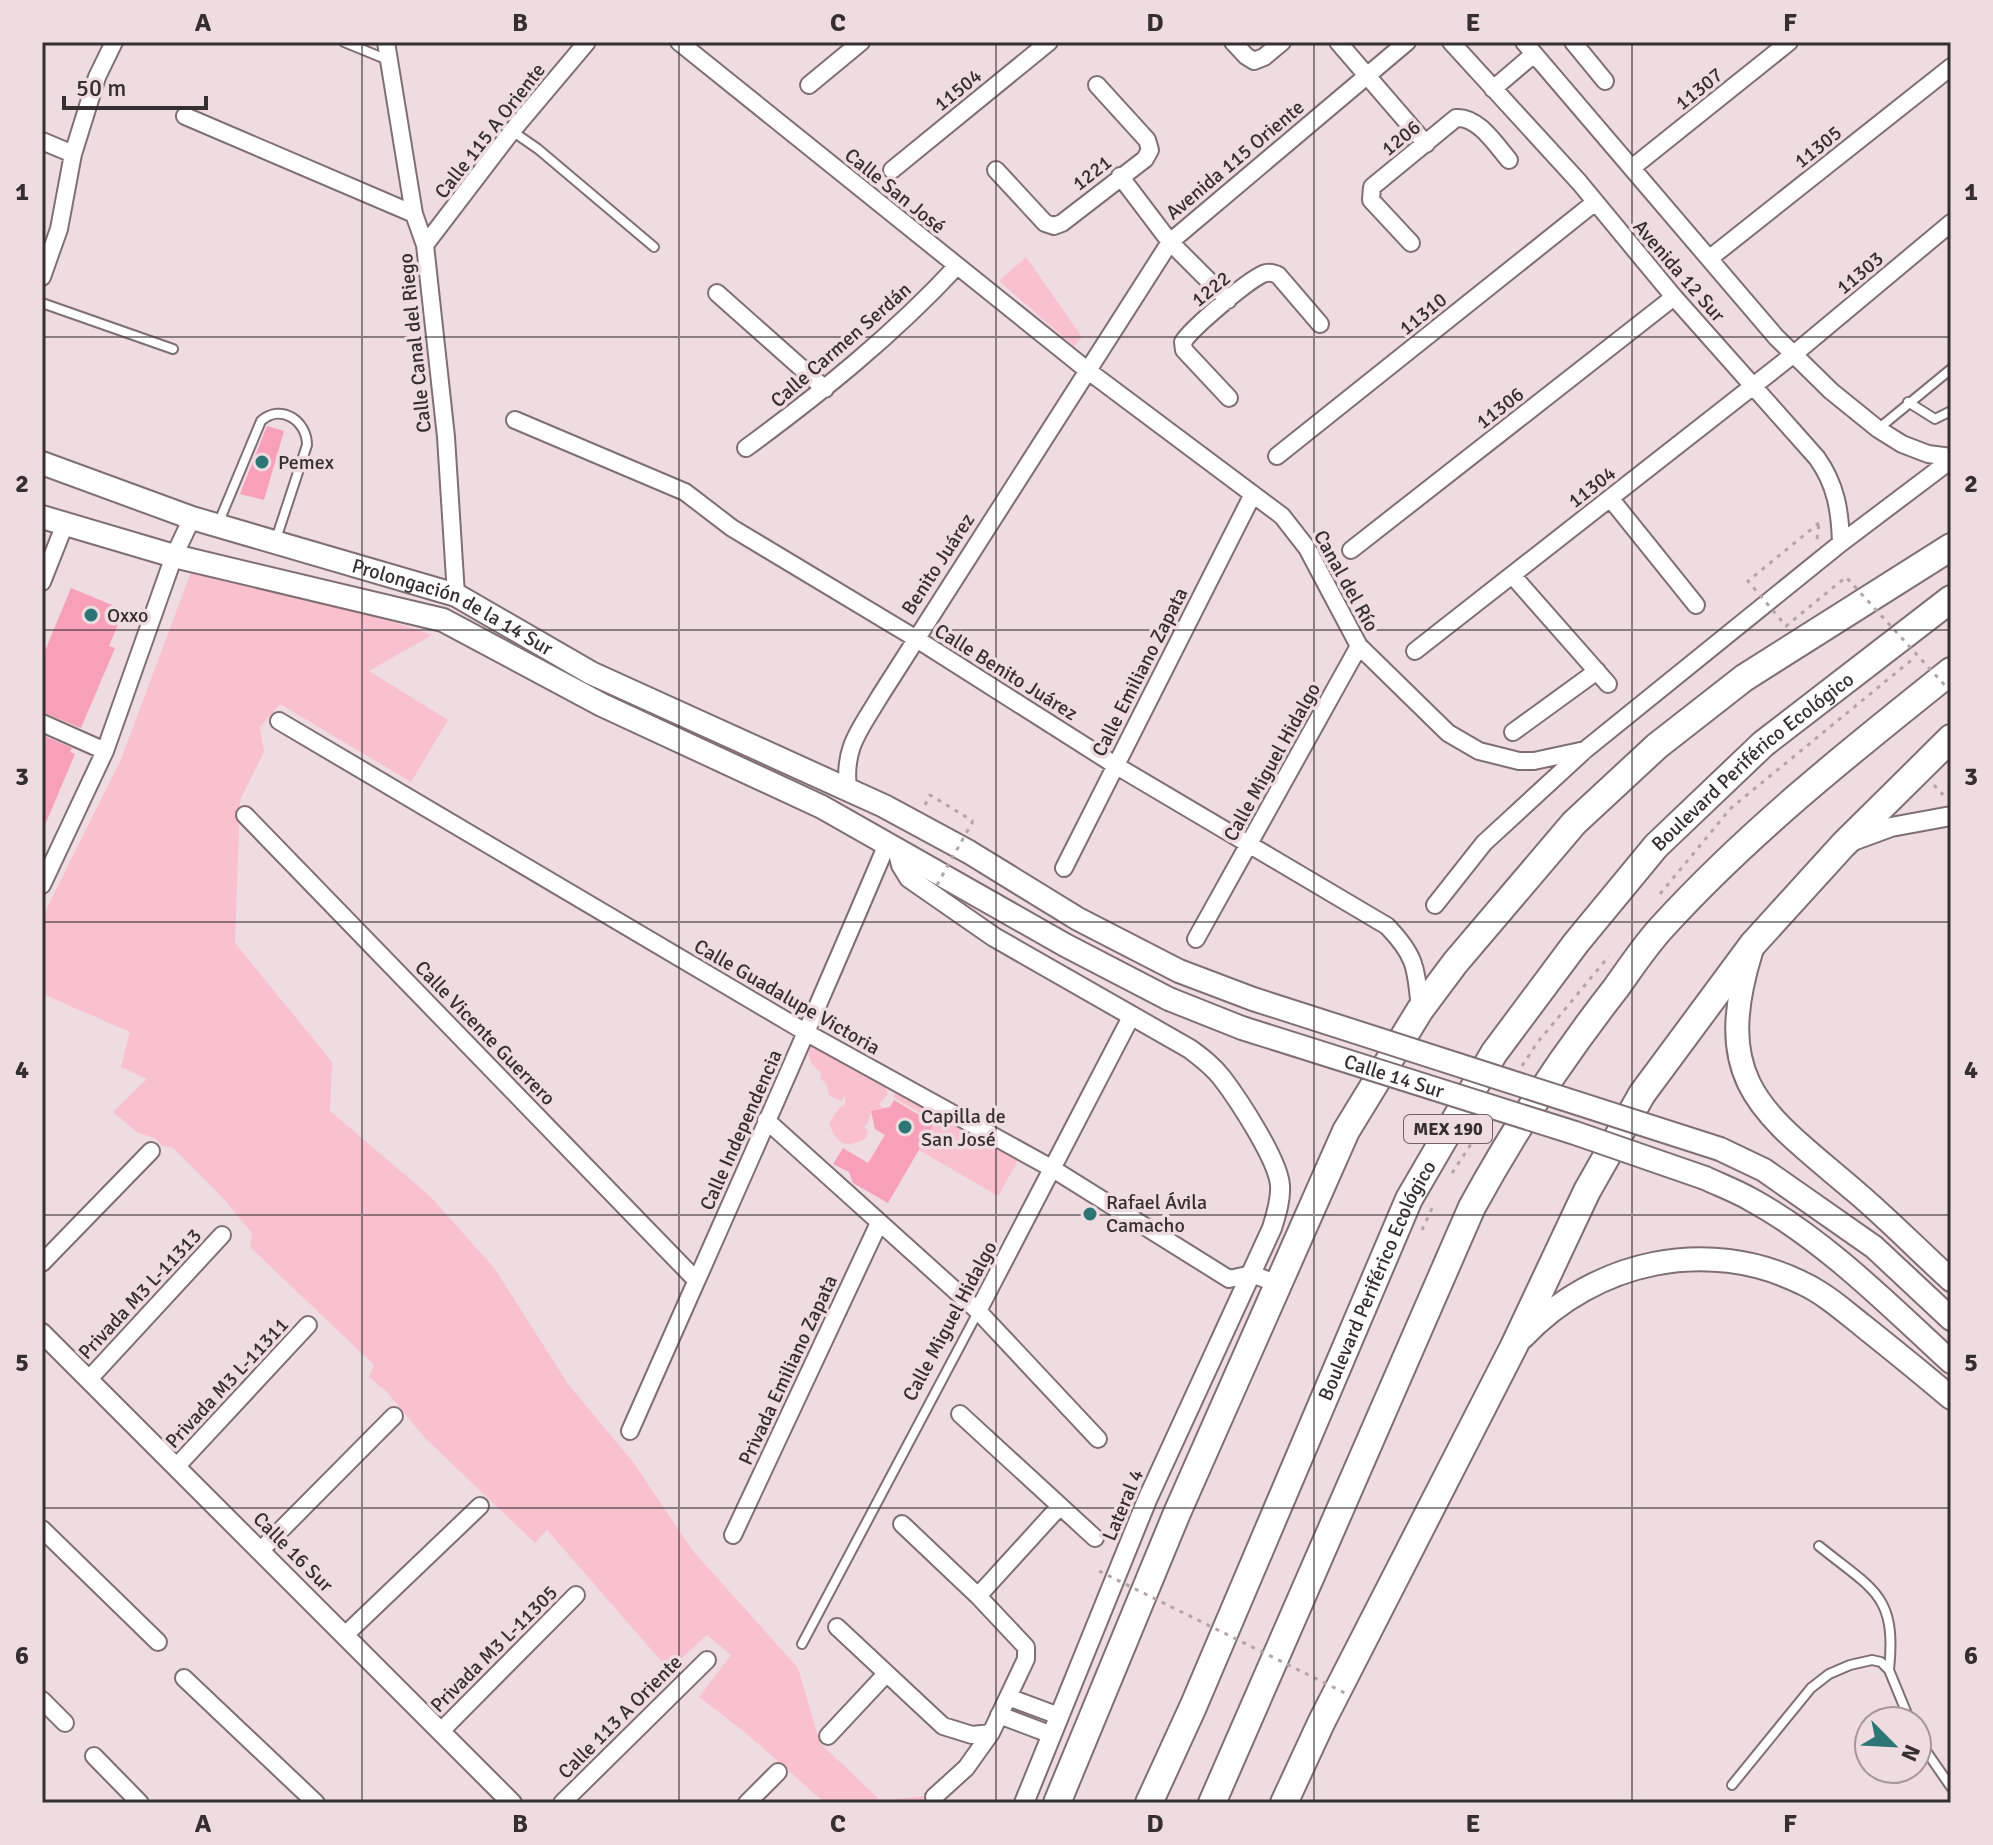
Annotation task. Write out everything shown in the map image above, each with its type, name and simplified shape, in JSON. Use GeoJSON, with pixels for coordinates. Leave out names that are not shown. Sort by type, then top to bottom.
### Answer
{"type":"FeatureCollection","features":[{"type":"Feature","properties":{"kind":"highway"},"geometry":{"type":"LineString","coordinates":[[1057,1803],[1177,1513],[1346,1131],[1420,1010],[1455,963],[1574,823],[1657,746],[1744,678],[1951,547]]}},
{"type":"Feature","properties":{"kind":"highway","name":"Boulevard Periférico Ecológico"},"geometry":{"type":"LineString","coordinates":[[1149,1803],[1409,1199],[1494,1053],[1576,943],[1656,846],[1763,744],[1951,599]]}},
{"type":"Feature","properties":{"kind":"highway","name":"MEX 190"},"geometry":{"type":"LineString","coordinates":[[1212,1803],[1472,1207],[1497,1161],[1575,1040],[1662,927],[1741,846],[1819,776],[1951,671]]}},
{"type":"Feature","properties":{"kind":"highway"},"geometry":{"type":"LineString","coordinates":[[1284,1803],[1322,1721],[1514,1346],[1587,1191],[1642,1094],[1753,944],[1843,845],[1940,761],[1951,738]]}},
{"type":"Feature","properties":{"kind":"main road","name":"Prolongación de la 14 Sur"},"geometry":{"type":"LineString","coordinates":[[42,463],[192,518],[456,595],[591,673],[848,789]]}},
{"type":"Feature","properties":{"kind":"main road","name":"Prolongación de la 14 Sur"},"geometry":{"type":"LineString","coordinates":[[42,517],[174,556],[443,620],[602,705],[822,807]]}},
{"type":"Feature","properties":{"kind":"main road","name":"Calle 14 Sur"},"geometry":{"type":"LineString","coordinates":[[848,789],[969,852],[1078,919],[1179,971],[1267,1004],[1720,1149],[1764,1170],[1874,1247],[1951,1319]]}},
{"type":"Feature","properties":{"kind":"main road","name":"Calle 14 Sur"},"geometry":{"type":"LineString","coordinates":[[822,807],[892,847],[946,883],[1169,999],[1242,1028],[1590,1138],[1705,1178],[1750,1199],[1794,1227],[1854,1275],[1951,1362]]}},
{"type":"Feature","properties":{"kind":"main road"},"geometry":{"type":"LineString","coordinates":[[1753,944],[1739,989],[1738,1039],[1742,1064],[1759,1103],[1797,1144],[1858,1193],[1951,1280]]}},
{"type":"Feature","properties":{"kind":"main road"},"geometry":{"type":"LineString","coordinates":[[1514,1346],[1544,1314],[1613,1274],[1674,1260],[1728,1260],[1781,1274],[1822,1294],[1951,1398]]}},
{"type":"Feature","properties":{"kind":"street"},"geometry":{"type":"LineString","coordinates":[[42,277],[59,229],[73,154],[97,77],[114,42]]}},
{"type":"Feature","properties":{"kind":"street","name":"Calle Canal del Riego"},"geometry":{"type":"LineString","coordinates":[[386,42],[414,214],[425,245],[446,437],[456,595]]}},
{"type":"Feature","properties":{"kind":"street","name":"Calle 115 A Oriente"},"geometry":{"type":"LineString","coordinates":[[425,245],[512,131],[587,42]]}},
{"type":"Feature","properties":{"kind":"street","name":"Calle San José"},"geometry":{"type":"LineString","coordinates":[[679,42],[1087,370]]}},
{"type":"Feature","properties":{"kind":"street"},"geometry":{"type":"LineString","coordinates":[[809,85],[861,42]]}},
{"type":"Feature","properties":{"kind":"street","name":"11504"},"geometry":{"type":"LineString","coordinates":[[892,170],[1049,42]]}},
{"type":"Feature","properties":{"kind":"street"},"geometry":{"type":"LineString","coordinates":[[1233,42],[1254,61],[1282,42]]}},
{"type":"Feature","properties":{"kind":"street"},"geometry":{"type":"LineString","coordinates":[[1338,42],[1426,144]]}},
{"type":"Feature","properties":{"kind":"street","name":"Avenida 115 Oriente"},"geometry":{"type":"LineString","coordinates":[[1087,370],[1170,242],[1407,42]]}},
{"type":"Feature","properties":{"kind":"street","name":"Avenida 12 Sur"},"geometry":{"type":"LineString","coordinates":[[1451,42],[1579,182],[1829,475],[1840,506],[1841,543]]}},
{"type":"Feature","properties":{"kind":"street"},"geometry":{"type":"LineString","coordinates":[[1573,42],[1605,81]]}},
{"type":"Feature","properties":{"kind":"street","name":"11307"},"geometry":{"type":"LineString","coordinates":[[1633,167],[1789,42]]}},
{"type":"Feature","properties":{"kind":"street"},"geometry":{"type":"LineString","coordinates":[[1493,89],[1529,48]]}},
{"type":"Feature","properties":{"kind":"street","name":"Avenida 12 Sur"},"geometry":{"type":"LineString","coordinates":[[1529,48],[1776,337],[1831,391],[1902,444],[1928,454],[1951,458]]}},
{"type":"Feature","properties":{"kind":"street","name":"11305"},"geometry":{"type":"LineString","coordinates":[[1710,258],[1951,67]]}},
{"type":"Feature","properties":{"kind":"street","name":"1221"},"geometry":{"type":"LineString","coordinates":[[996,170],[1045,223],[1054,226],[1145,159],[1150,150],[1147,140],[1097,85]]}},
{"type":"Feature","properties":{"kind":"street"},"geometry":{"type":"LineString","coordinates":[[185,116],[414,214]]}},
{"type":"Feature","properties":{"kind":"street","name":"1206"},"geometry":{"type":"LineString","coordinates":[[1411,243],[1371,200],[1372,187],[1456,118],[1466,117],[1509,160]]}},
{"type":"Feature","properties":{"kind":"street"},"geometry":{"type":"LineString","coordinates":[[42,141],[73,154]]}},
{"type":"Feature","properties":{"kind":"street"},"geometry":{"type":"LineString","coordinates":[[1120,176],[1170,242],[1228,300]]}},
{"type":"Feature","properties":{"kind":"street","name":"11310"},"geometry":{"type":"LineString","coordinates":[[1277,456],[1594,203]]}},
{"type":"Feature","properties":{"kind":"street","name":"11303"},"geometry":{"type":"LineString","coordinates":[[1794,354],[1951,223]]}},
{"type":"Feature","properties":{"kind":"street","name":"Calle Carmen Serdán"},"geometry":{"type":"LineString","coordinates":[[746,448],[825,389],[897,327],[957,266]]}},
{"type":"Feature","properties":{"kind":"street","name":"1222"},"geometry":{"type":"LineString","coordinates":[[1229,398],[1184,350],[1183,342],[1188,334],[1228,300],[1262,274],[1270,272],[1278,275],[1320,324]]}},
{"type":"Feature","properties":{"kind":"street"},"geometry":{"type":"LineString","coordinates":[[717,293],[825,389]]}},
{"type":"Feature","properties":{"kind":"street","name":"11306"},"geometry":{"type":"LineString","coordinates":[[1351,550],[1674,297]]}},
{"type":"Feature","properties":{"kind":"street","name":"11304"},"geometry":{"type":"LineString","coordinates":[[1415,651],[1794,354]]}},
{"type":"Feature","properties":{"kind":"street","name":"Canal del Río"},"geometry":{"type":"LineString","coordinates":[[1087,370],[1282,516],[1298,534],[1359,646],[1448,733],[1479,751],[1519,761],[1534,761],[1585,750]]}},
{"type":"Feature","properties":{"kind":"street","name":"Benito Juárez"},"geometry":{"type":"LineString","coordinates":[[848,789],[845,767],[849,750],[915,638],[1087,370]]}},
{"type":"Feature","properties":{"kind":"street","name":"Calle Benito Juárez"},"geometry":{"type":"LineString","coordinates":[[515,420],[685,492],[732,528],[915,638],[1115,765],[1387,926],[1407,947],[1416,968],[1420,1010]]}},
{"type":"Feature","properties":{"kind":"street"},"geometry":{"type":"LineString","coordinates":[[1435,905],[1484,843],[1585,750],[1951,458]]}},
{"type":"Feature","properties":{"kind":"street","name":"Calle Emiliano Zapata"},"geometry":{"type":"LineString","coordinates":[[1064,868],[1253,494]]}},
{"type":"Feature","properties":{"kind":"street"},"geometry":{"type":"LineString","coordinates":[[1610,498],[1696,605]]}},
{"type":"Feature","properties":{"kind":"street"},"geometry":{"type":"LineString","coordinates":[[42,885],[105,751],[174,556],[192,518]]}},
{"type":"Feature","properties":{"kind":"street"},"geometry":{"type":"LineString","coordinates":[[42,582],[65,524]]}},
{"type":"Feature","properties":{"kind":"street"},"geometry":{"type":"LineString","coordinates":[[1512,575],[1602,678],[1513,732]]}},
{"type":"Feature","properties":{"kind":"street","name":"Calle Miguel Hidalgo"},"geometry":{"type":"LineString","coordinates":[[1196,939],[1359,646]]}},
{"type":"Feature","properties":{"kind":"street","name":"Calle Guadalupe Victoria"},"geometry":{"type":"LineString","coordinates":[[279,721],[807,1033],[1053,1169],[1229,1279],[1252,1274],[1280,1285]]}},
{"type":"Feature","properties":{"kind":"street"},"geometry":{"type":"LineString","coordinates":[[42,723],[105,751]]}},
{"type":"Feature","properties":{"kind":"street","name":"Calle Vicente Guerrero"},"geometry":{"type":"LineString","coordinates":[[245,815],[696,1280]]}},
{"type":"Feature","properties":{"kind":"street"},"geometry":{"type":"LineString","coordinates":[[1843,845],[1891,827],[1943,817]]}},
{"type":"Feature","properties":{"kind":"street","name":"Calle Independencia"},"geometry":{"type":"LineString","coordinates":[[630,1431],[766,1120],[892,847]]}},
{"type":"Feature","properties":{"kind":"street","name":"Lateral 4"},"geometry":{"type":"LineString","coordinates":[[892,847],[909,878],[994,937],[1190,1049],[1210,1064],[1223,1079],[1277,1171],[1281,1187],[1272,1228],[1147,1500],[1024,1803]]}},
{"type":"Feature","properties":{"kind":"street","name":"Calle Miguel Hidalgo"},"geometry":{"type":"LineString","coordinates":[[978,1311],[1132,1015]]}},
{"type":"Feature","properties":{"kind":"street"},"geometry":{"type":"LineString","coordinates":[[766,1120],[978,1311],[1098,1439]]}},
{"type":"Feature","properties":{"kind":"street"},"geometry":{"type":"LineString","coordinates":[[42,1263],[151,1151]]}},
{"type":"Feature","properties":{"kind":"street","name":"Privada Emiliano Zapata"},"geometry":{"type":"LineString","coordinates":[[733,1535],[879,1223]]}},
{"type":"Feature","properties":{"kind":"street","name":"Privada M3 L-11313"},"geometry":{"type":"LineString","coordinates":[[89,1379],[222,1235]]}},
{"type":"Feature","properties":{"kind":"street","name":"Privada M3 L-11311"},"geometry":{"type":"LineString","coordinates":[[176,1467],[308,1325]]}},
{"type":"Feature","properties":{"kind":"street","name":"Calle 16 Sur"},"geometry":{"type":"LineString","coordinates":[[42,1333],[512,1803]]}},
{"type":"Feature","properties":{"kind":"street"},"geometry":{"type":"LineString","coordinates":[[960,1414],[1095,1538]]}},
{"type":"Feature","properties":{"kind":"street"},"geometry":{"type":"LineString","coordinates":[[260,1551],[394,1416]]}},
{"type":"Feature","properties":{"kind":"street"},"geometry":{"type":"LineString","coordinates":[[1147,1500],[1177,1513]]}},
{"type":"Feature","properties":{"kind":"street"},"geometry":{"type":"LineString","coordinates":[[345,1635],[480,1506]]}},
{"type":"Feature","properties":{"kind":"street"},"geometry":{"type":"LineString","coordinates":[[978,1596],[1060,1506]]}},
{"type":"Feature","properties":{"kind":"street"},"geometry":{"type":"LineString","coordinates":[[902,1524],[978,1596],[1026,1647],[1026,1659],[991,1733],[966,1768],[934,1797]]}},
{"type":"Feature","properties":{"kind":"street"},"geometry":{"type":"LineString","coordinates":[[42,1529],[158,1642]]}},
{"type":"Feature","properties":{"kind":"street","name":"Privada M3 L-11305"},"geometry":{"type":"LineString","coordinates":[[441,1731],[576,1595]]}},
{"type":"Feature","properties":{"kind":"street"},"geometry":{"type":"LineString","coordinates":[[837,1627],[943,1726],[972,1735],[991,1733]]}},
{"type":"Feature","properties":{"kind":"street","name":"Calle 113 A Oriente"},"geometry":{"type":"LineString","coordinates":[[562,1803],[707,1660]]}},
{"type":"Feature","properties":{"kind":"street"},"geometry":{"type":"LineString","coordinates":[[828,1736],[886,1674]]}},
{"type":"Feature","properties":{"kind":"street"},"geometry":{"type":"LineString","coordinates":[[184,1678],[316,1803]]}},
{"type":"Feature","properties":{"kind":"street"},"geometry":{"type":"LineString","coordinates":[[1008,1697],[1059,1716]]}},
{"type":"Feature","properties":{"kind":"street"},"geometry":{"type":"LineString","coordinates":[[42,1700],[65,1723]]}},
{"type":"Feature","properties":{"kind":"street"},"geometry":{"type":"LineString","coordinates":[[999,1715],[1052,1735]]}},
{"type":"Feature","properties":{"kind":"street"},"geometry":{"type":"LineString","coordinates":[[94,1756],[140,1803]]}},
{"type":"Feature","properties":{"kind":"street"},"geometry":{"type":"LineString","coordinates":[[747,1803],[778,1772]]}},
{"type":"Feature","properties":{"kind":"lane"},"geometry":{"type":"LineString","coordinates":[[344,42],[389,61]]}},
{"type":"Feature","properties":{"kind":"lane"},"geometry":{"type":"LineString","coordinates":[[512,131],[538,149],[654,247]]}},
{"type":"Feature","properties":{"kind":"lane"},"geometry":{"type":"LineString","coordinates":[[42,303],[173,349]]}},
{"type":"Feature","properties":{"kind":"lane"},"geometry":{"type":"LineString","coordinates":[[1878,429],[1951,369]]}},
{"type":"Feature","properties":{"kind":"lane"},"geometry":{"type":"LineString","coordinates":[[1908,402],[1935,419],[1951,411]]}},
{"type":"Feature","properties":{"kind":"lane"},"geometry":{"type":"LineString","coordinates":[[218,525],[261,421],[268,414],[281,413],[303,425],[307,445],[275,543]]}},
{"type":"Feature","properties":{"kind":"lane","name":"Calle Miguel Hidalgo"},"geometry":{"type":"LineString","coordinates":[[802,1644],[978,1311]]}},
{"type":"Feature","properties":{"kind":"lane"},"geometry":{"type":"LineString","coordinates":[[1819,1546],[1871,1588],[1886,1607],[1890,1624],[1889,1670]]}},
{"type":"Feature","properties":{"kind":"lane"},"geometry":{"type":"LineString","coordinates":[[1732,1785],[1811,1688],[1829,1674],[1872,1660],[1881,1662],[1889,1670],[1903,1705]]}},
{"type":"Feature","properties":{"kind":"lane"},"geometry":{"type":"LineString","coordinates":[[1933,1761],[1951,1787]]}},
{"type":"Feature","properties":{"kind":"path"},"geometry":{"type":"LineString","coordinates":[[1819,523],[1748,581],[1786,626],[1846,577],[1951,692]]}},
{"type":"Feature","properties":{"kind":"path"},"geometry":{"type":"LineString","coordinates":[[1940,761],[1934,785],[1926,800],[1943,817]]}},
{"type":"Feature","properties":{"kind":"path"},"geometry":{"type":"LineString","coordinates":[[1934,785],[1942,794],[1951,787]]}},
{"type":"Feature","properties":{"kind":"path"},"geometry":{"type":"LineString","coordinates":[[930,795],[973,821],[946,883]]}},
{"type":"Feature","properties":{"kind":"path"},"geometry":{"type":"LineString","coordinates":[[1099,1571],[1349,1695]]}},
{"type":"Feature","properties":{"kind":"shaded area"},"geometry":{"type":"Polygon","coordinates":[[[1026,257],[1082,337],[1074,346],[999,281],[1026,257]]]}},
{"type":"Feature","properties":{"kind":"shaded area"},"geometry":{"type":"Polygon","coordinates":[[[191,572],[371,614],[432,635],[369,671],[448,720],[411,782],[280,704],[260,727],[264,752],[240,800],[235,943],[332,1062],[330,1111],[430,1196],[495,1269],[568,1384],[633,1462],[693,1551],[798,1668],[820,1743],[881,1801],[923,1796],[929,1803],[825,1803],[747,1734],[699,1697],[731,1655],[707,1635],[669,1670],[547,1530],[535,1543],[424,1437],[387,1392],[369,1377],[374,1365],[250,1247],[252,1233],[222,1197],[172,1147],[162,1146],[155,1138],[138,1133],[113,1112],[147,1079],[121,1067],[130,1032],[45,995],[42,1000],[42,918],[122,757],[191,572]]]}},
{"type":"Feature","properties":{"kind":"shaded area"},"geometry":{"type":"Polygon","coordinates":[[[811,1041],[832,1057],[843,1056],[886,1083],[887,1095],[879,1104],[883,1108],[871,1111],[864,1127],[868,1131],[866,1138],[859,1142],[843,1143],[835,1136],[829,1123],[839,1108],[845,1105],[845,1096],[841,1101],[829,1095],[827,1085],[820,1078],[821,1072],[810,1059],[808,1050],[811,1041]]]}},
{"type":"Feature","properties":{"kind":"shaded area"},"geometry":{"type":"Polygon","coordinates":[[[888,1081],[1021,1155],[998,1196],[919,1150],[935,1122],[893,1097],[896,1092],[888,1088],[888,1081]]]}},
{"type":"Feature","properties":{"kind":"building","name":"Pemex"},"geometry":{"type":"Polygon","coordinates":[[[267,426],[284,431],[264,500],[240,494],[267,426]]]}},
{"type":"Feature","properties":{"kind":"building"},"geometry":{"type":"Polygon","coordinates":[[[71,588],[124,610],[109,646],[115,648],[81,728],[42,712],[42,658],[71,588]]]}},
{"type":"Feature","properties":{"kind":"building"},"geometry":{"type":"Polygon","coordinates":[[[42,735],[72,748],[70,752],[75,754],[42,832],[42,735]]]}},
{"type":"Feature","properties":{"kind":"building"},"geometry":{"type":"Polygon","coordinates":[[[894,1100],[934,1124],[888,1203],[853,1183],[849,1172],[833,1164],[843,1148],[868,1163],[885,1135],[875,1129],[871,1111],[890,1107],[894,1100]]]}},
{"type":"Feature","properties":{"kind":"place","name":"Pemex"},"geometry":{"type":"Point","coordinates":[262,462]}},
{"type":"Feature","properties":{"kind":"place","name":"Oxxo"},"geometry":{"type":"Point","coordinates":[91,615]}},
{"type":"Feature","properties":{"kind":"place","name":"Capilla de San José"},"geometry":{"type":"Point","coordinates":[905,1127]}},
{"type":"Feature","properties":{"kind":"place","name":"Rafael Ávila Camacho"},"geometry":{"type":"Point","coordinates":[1090,1214]}}]}
